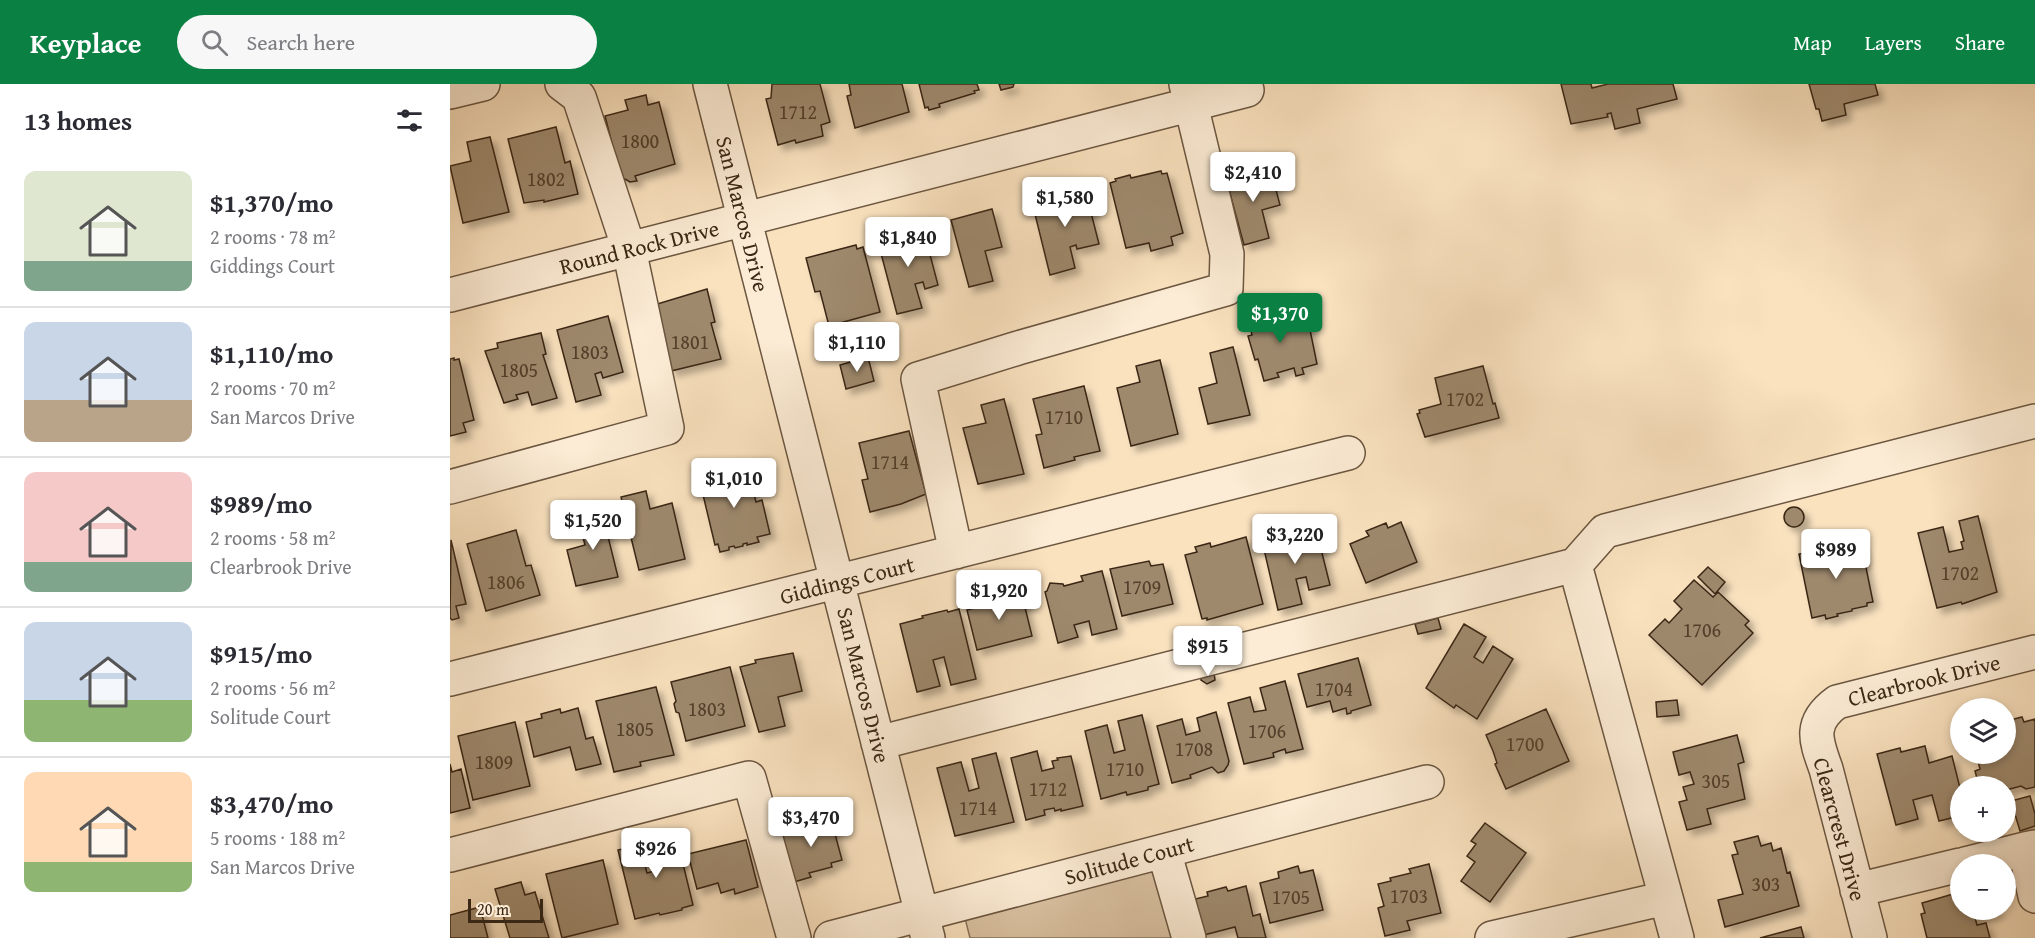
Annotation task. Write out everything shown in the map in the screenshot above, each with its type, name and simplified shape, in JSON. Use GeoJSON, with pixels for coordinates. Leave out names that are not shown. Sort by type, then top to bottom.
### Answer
{"type":"FeatureCollection","features":[{"type":"Feature","properties":{"kind":"street"},"geometry":{"type":"LineString","coordinates":[[450,92],[483,84]]}},
{"type":"Feature","properties":{"kind":"street"},"geometry":{"type":"LineString","coordinates":[[450,487],[667,428],[629,249],[579,97],[562,84]]}},
{"type":"Feature","properties":{"kind":"street","name":"San Marcos Drive"},"geometry":{"type":"LineString","coordinates":[[710,84],[925,926]]}},
{"type":"Feature","properties":{"kind":"street","name":"Round Rock Drive"},"geometry":{"type":"LineString","coordinates":[[450,295],[745,219],[1188,94],[1247,90]]}},
{"type":"Feature","properties":{"kind":"street"},"geometry":{"type":"LineString","coordinates":[[956,552],[918,379],[1226,289],[1227,254],[1188,94]]}},
{"type":"Feature","properties":{"kind":"street"},"geometry":{"type":"LineString","coordinates":[[878,743],[1575,565],[1605,531],[2035,421]]}},
{"type":"Feature","properties":{"kind":"street","name":"Giddings Court"},"geometry":{"type":"LineString","coordinates":[[450,680],[1348,453]]}},
{"type":"Feature","properties":{"kind":"street"},"geometry":{"type":"LineString","coordinates":[[1575,565],[1677,938]]}},
{"type":"Feature","properties":{"kind":"street","name":"Clearbrook Drive"},"geometry":{"type":"LineString","coordinates":[[1820,719],[1827,709],[1837,702],[2035,652]]}},
{"type":"Feature","properties":{"kind":"street","name":"Clearcrest Drive"},"geometry":{"type":"LineString","coordinates":[[1820,719],[1816,730],[1816,742],[1826,769],[1870,938]]}},
{"type":"Feature","properties":{"kind":"street"},"geometry":{"type":"LineString","coordinates":[[450,855],[749,778],[794,938]]}},
{"type":"Feature","properties":{"kind":"street","name":"Solitude Court"},"geometry":{"type":"LineString","coordinates":[[831,938],[925,926],[1164,851],[1427,782]]}},
{"type":"Feature","properties":{"kind":"street"},"geometry":{"type":"LineString","coordinates":[[2006,854],[2030,848],[2035,896]]}},
{"type":"Feature","properties":{"kind":"street"},"geometry":{"type":"LineString","coordinates":[[1164,851],[1189,938]]}},
{"type":"Feature","properties":{"kind":"street"},"geometry":{"type":"LineString","coordinates":[[1857,890],[1950,867]]}},
{"type":"Feature","properties":{"kind":"street"},"geometry":{"type":"LineString","coordinates":[[1492,938],[1666,898]]}},
{"type":"Feature","properties":{"kind":"shaded area"},"geometry":{"type":"Polygon","coordinates":[[[1158,859],[1179,938],[970,938],[963,910],[1158,859]]]}},
{"type":"Feature","properties":{"kind":"building"},"geometry":{"type":"Polygon","coordinates":[[[772,84],[820,84],[830,122],[821,125],[823,136],[778,145],[766,99],[771,98],[772,84]]]}},
{"type":"Feature","properties":{"kind":"building"},"geometry":{"type":"Polygon","coordinates":[[[849,84],[902,84],[909,112],[855,128],[847,96],[851,95],[849,84]]]}},
{"type":"Feature","properties":{"kind":"building"},"geometry":{"type":"Polygon","coordinates":[[[919,84],[977,84],[979,90],[939,104],[940,107],[929,110],[928,107],[925,108],[919,84]]]}},
{"type":"Feature","properties":{"kind":"building"},"geometry":{"type":"Polygon","coordinates":[[[999,84],[1014,84],[1013,87],[1001,90],[999,84]]]}},
{"type":"Feature","properties":{"kind":"building"},"geometry":{"type":"Polygon","coordinates":[[[1561,84],[1591,84],[1592,88],[1608,84],[1673,84],[1677,99],[1637,109],[1640,123],[1615,129],[1611,113],[1607,114],[1608,117],[1571,124],[1561,84]]]}},
{"type":"Feature","properties":{"kind":"building"},"geometry":{"type":"Polygon","coordinates":[[[1809,84],[1875,84],[1878,95],[1844,104],[1846,115],[1822,121],[1809,84]]]}},
{"type":"Feature","properties":{"kind":"building"},"geometry":{"type":"Polygon","coordinates":[[[646,95],[648,105],[659,102],[675,164],[635,176],[637,181],[621,180],[605,116],[628,110],[625,100],[646,95]]]}},
{"type":"Feature","properties":{"kind":"building"},"geometry":{"type":"Polygon","coordinates":[[[556,127],[565,163],[570,161],[578,194],[544,202],[544,200],[524,203],[508,139],[556,127]]]}},
{"type":"Feature","properties":{"kind":"building"},"geometry":{"type":"Polygon","coordinates":[[[490,137],[509,212],[463,223],[450,166],[471,161],[467,142],[490,137]]]}},
{"type":"Feature","properties":{"kind":"building"},"geometry":{"type":"Polygon","coordinates":[[[1265,168],[1272,175],[1280,205],[1262,210],[1269,238],[1244,245],[1226,179],[1265,168]]]}},
{"type":"Feature","properties":{"kind":"building"},"geometry":{"type":"Polygon","coordinates":[[[1161,171],[1162,174],[1167,173],[1183,233],[1171,237],[1173,245],[1151,251],[1149,243],[1126,248],[1110,183],[1116,181],[1115,179],[1130,175],[1131,178],[1161,171]]]}},
{"type":"Feature","properties":{"kind":"building"},"geometry":{"type":"Polygon","coordinates":[[[1085,189],[1099,244],[1077,249],[1076,245],[1070,247],[1075,268],[1050,275],[1032,202],[1085,189]]]}},
{"type":"Feature","properties":{"kind":"building"},"geometry":{"type":"Polygon","coordinates":[[[992,209],[1002,247],[985,251],[993,281],[969,287],[951,220],[992,209]]]}},
{"type":"Feature","properties":{"kind":"building"},"geometry":{"type":"Polygon","coordinates":[[[923,228],[938,285],[925,289],[923,282],[915,284],[922,308],[897,314],[878,242],[923,228]]]}},
{"type":"Feature","properties":{"kind":"building"},"geometry":{"type":"Polygon","coordinates":[[[856,245],[857,249],[863,247],[880,312],[829,326],[820,291],[815,292],[806,258],[856,245]]]}},
{"type":"Feature","properties":{"kind":"building"},"geometry":{"type":"Polygon","coordinates":[[[707,289],[715,322],[711,323],[721,359],[671,371],[654,305],[707,289]]]}},
{"type":"Feature","properties":{"kind":"building"},"geometry":{"type":"Polygon","coordinates":[[[1272,307],[1275,317],[1282,315],[1285,326],[1308,320],[1317,364],[1302,368],[1304,374],[1296,376],[1294,368],[1277,373],[1279,377],[1264,381],[1248,336],[1252,335],[1247,314],[1272,307]]]}},
{"type":"Feature","properties":{"kind":"building"},"geometry":{"type":"Polygon","coordinates":[[[608,316],[623,372],[603,378],[601,372],[595,374],[601,395],[576,402],[557,330],[608,316]]]}},
{"type":"Feature","properties":{"kind":"building"},"geometry":{"type":"Polygon","coordinates":[[[541,333],[546,354],[543,355],[557,398],[532,405],[528,392],[516,395],[518,399],[504,403],[485,351],[498,348],[497,343],[541,333]]]}},
{"type":"Feature","properties":{"kind":"building"},"geometry":{"type":"Polygon","coordinates":[[[1233,347],[1250,415],[1208,424],[1199,388],[1217,383],[1210,353],[1233,347]]]}},
{"type":"Feature","properties":{"kind":"building"},"geometry":{"type":"Polygon","coordinates":[[[868,357],[874,381],[846,389],[840,365],[868,357]]]}},
{"type":"Feature","properties":{"kind":"building"},"geometry":{"type":"Polygon","coordinates":[[[454,358],[454,360],[459,359],[474,420],[463,423],[466,432],[450,436],[450,359],[454,358]]]}},
{"type":"Feature","properties":{"kind":"building"},"geometry":{"type":"Polygon","coordinates":[[[1160,360],[1178,434],[1131,446],[1117,388],[1140,382],[1136,366],[1160,360]]]}},
{"type":"Feature","properties":{"kind":"building"},"geometry":{"type":"Polygon","coordinates":[[[1483,366],[1499,418],[1425,437],[1417,414],[1420,413],[1419,410],[1441,404],[1435,378],[1483,366]]]}},
{"type":"Feature","properties":{"kind":"building"},"geometry":{"type":"Polygon","coordinates":[[[1084,386],[1100,451],[1074,457],[1075,460],[1044,468],[1036,435],[1042,434],[1033,399],[1084,386]]]}},
{"type":"Feature","properties":{"kind":"building"},"geometry":{"type":"Polygon","coordinates":[[[1004,399],[1024,474],[978,484],[963,428],[986,423],[981,405],[1004,399]]]}},
{"type":"Feature","properties":{"kind":"building"},"geometry":{"type":"Polygon","coordinates":[[[909,431],[926,494],[901,504],[870,512],[862,480],[868,479],[859,443],[909,431]]]}},
{"type":"Feature","properties":{"kind":"building"},"geometry":{"type":"Polygon","coordinates":[[[747,465],[756,502],[762,500],[770,534],[757,537],[759,542],[743,544],[735,548],[734,546],[729,547],[729,550],[720,552],[718,544],[715,545],[699,478],[747,465]]]}},
{"type":"Feature","properties":{"kind":"building"},"geometry":{"type":"Polygon","coordinates":[[[646,491],[650,509],[672,503],[685,559],[639,570],[621,497],[646,491]]]}},
{"type":"Feature","properties":{"kind":"building"},"geometry":{"type":"Polygon","coordinates":[[[1794,507],[1801,510],[1804,517],[1801,524],[1794,527],[1787,524],[1784,517],[1787,510],[1794,507]]]}},
{"type":"Feature","properties":{"kind":"building"},"geometry":{"type":"Polygon","coordinates":[[[601,508],[618,577],[576,586],[567,550],[585,545],[577,514],[601,508]]]}},
{"type":"Feature","properties":{"kind":"building"},"geometry":{"type":"Polygon","coordinates":[[[1978,516],[1997,592],[1962,604],[1961,602],[1937,608],[1918,533],[1943,527],[1949,552],[1963,549],[1961,542],[1964,541],[1959,521],[1978,516]]]}},
{"type":"Feature","properties":{"kind":"building"},"geometry":{"type":"Polygon","coordinates":[[[1401,522],[1417,562],[1366,583],[1350,544],[1369,536],[1366,531],[1386,523],[1388,528],[1401,522]]]}},
{"type":"Feature","properties":{"kind":"building"},"geometry":{"type":"Polygon","coordinates":[[[1316,529],[1330,585],[1309,590],[1306,577],[1296,579],[1302,604],[1278,610],[1263,545],[1286,532],[1316,529]]]}},
{"type":"Feature","properties":{"kind":"building"},"geometry":{"type":"Polygon","coordinates":[[[516,530],[526,566],[531,565],[540,595],[486,611],[467,544],[516,530]]]}},
{"type":"Feature","properties":{"kind":"building"},"geometry":{"type":"Polygon","coordinates":[[[1246,537],[1263,604],[1207,620],[1207,618],[1202,619],[1185,555],[1197,552],[1195,547],[1210,543],[1211,547],[1246,537]]]}},
{"type":"Feature","properties":{"kind":"building"},"geometry":{"type":"Polygon","coordinates":[[[451,540],[466,604],[456,606],[459,618],[452,620],[450,618],[451,540]]]}},
{"type":"Feature","properties":{"kind":"building"},"geometry":{"type":"Polygon","coordinates":[[[1861,543],[1873,602],[1867,603],[1867,606],[1852,609],[1852,611],[1837,614],[1838,616],[1826,619],[1825,615],[1812,618],[1799,554],[1861,543]]]}},
{"type":"Feature","properties":{"kind":"building"},"geometry":{"type":"Polygon","coordinates":[[[1149,561],[1151,566],[1163,564],[1173,604],[1122,616],[1110,569],[1149,561]]]}},
{"type":"Feature","properties":{"kind":"building"},"geometry":{"type":"Polygon","coordinates":[[[1708,567],[1725,582],[1715,594],[1698,577],[1708,567]]]}},
{"type":"Feature","properties":{"kind":"building"},"geometry":{"type":"Polygon","coordinates":[[[1102,571],[1117,629],[1092,635],[1089,621],[1074,625],[1078,637],[1058,643],[1045,592],[1050,583],[1064,586],[1083,581],[1081,576],[1102,571]]]}},
{"type":"Feature","properties":{"kind":"building"},"geometry":{"type":"Polygon","coordinates":[[[1694,580],[1713,597],[1718,592],[1749,621],[1745,625],[1753,633],[1702,685],[1649,635],[1665,619],[1669,623],[1682,609],[1674,601],[1694,580]]]}},
{"type":"Feature","properties":{"kind":"building"},"geometry":{"type":"Polygon","coordinates":[[[1007,592],[1009,598],[1022,595],[1032,636],[977,650],[967,610],[986,605],[984,598],[1007,592]]]}},
{"type":"Feature","properties":{"kind":"building"},"geometry":{"type":"Polygon","coordinates":[[[959,609],[976,679],[951,685],[944,657],[933,660],[940,686],[917,692],[900,624],[923,618],[922,616],[959,609]]]}},
{"type":"Feature","properties":{"kind":"building"},"geometry":{"type":"Polygon","coordinates":[[[1438,618],[1441,629],[1418,634],[1415,624],[1438,618]]]}},
{"type":"Feature","properties":{"kind":"building"},"geometry":{"type":"Polygon","coordinates":[[[1464,624],[1486,637],[1474,657],[1483,663],[1493,646],[1513,659],[1477,719],[1456,705],[1454,708],[1426,688],[1464,624]]]}},
{"type":"Feature","properties":{"kind":"building"},"geometry":{"type":"Polygon","coordinates":[[[793,653],[802,691],[778,697],[785,726],[759,732],[740,667],[756,663],[755,660],[793,653]]]}},
{"type":"Feature","properties":{"kind":"building"},"geometry":{"type":"Polygon","coordinates":[[[1358,658],[1371,705],[1347,714],[1346,708],[1333,712],[1330,701],[1307,707],[1298,674],[1358,658]]]}},
{"type":"Feature","properties":{"kind":"building"},"geometry":{"type":"Polygon","coordinates":[[[730,667],[745,726],[686,741],[679,713],[676,712],[674,704],[676,701],[671,682],[730,667]]]}},
{"type":"Feature","properties":{"kind":"building"},"geometry":{"type":"Polygon","coordinates":[[[1201,672],[1214,673],[1215,680],[1207,684],[1201,680],[1201,672]]]}},
{"type":"Feature","properties":{"kind":"building"},"geometry":{"type":"Polygon","coordinates":[[[1285,681],[1303,749],[1286,753],[1285,749],[1273,753],[1274,757],[1244,764],[1228,703],[1250,697],[1254,712],[1266,710],[1260,688],[1285,681]]]}},
{"type":"Feature","properties":{"kind":"building"},"geometry":{"type":"Polygon","coordinates":[[[656,687],[674,755],[640,762],[641,766],[614,772],[596,701],[656,687]]]}},
{"type":"Feature","properties":{"kind":"building"},"geometry":{"type":"Polygon","coordinates":[[[1677,700],[1679,715],[1657,717],[1656,702],[1677,700]]]}},
{"type":"Feature","properties":{"kind":"building"},"geometry":{"type":"Polygon","coordinates":[[[578,708],[586,739],[593,737],[601,764],[576,770],[570,747],[534,757],[526,722],[542,718],[541,714],[560,709],[561,713],[578,708]]]}},
{"type":"Feature","properties":{"kind":"building"},"geometry":{"type":"Polygon","coordinates":[[[1546,709],[1569,761],[1506,789],[1486,735],[1546,709]]]}},
{"type":"Feature","properties":{"kind":"building"},"geometry":{"type":"Polygon","coordinates":[[[1216,712],[1229,761],[1228,765],[1224,771],[1218,773],[1212,767],[1190,775],[1191,778],[1172,783],[1157,726],[1182,719],[1186,735],[1200,731],[1197,718],[1216,712]]]}},
{"type":"Feature","properties":{"kind":"building"},"geometry":{"type":"Polygon","coordinates":[[[1142,715],[1159,784],[1148,787],[1148,790],[1127,795],[1126,792],[1101,799],[1085,731],[1107,725],[1114,753],[1125,750],[1118,721],[1142,715]]]}},
{"type":"Feature","properties":{"kind":"building"},"geometry":{"type":"Polygon","coordinates":[[[2022,717],[2024,722],[2035,719],[2035,787],[2026,789],[2021,786],[2016,787],[2016,776],[1976,776],[1975,771],[1980,769],[1979,764],[2016,764],[2016,718],[2022,717]]]}},
{"type":"Feature","properties":{"kind":"building"},"geometry":{"type":"Polygon","coordinates":[[[515,722],[530,786],[473,800],[458,736],[515,722]]]}},
{"type":"Feature","properties":{"kind":"building"},"geometry":{"type":"Polygon","coordinates":[[[1737,735],[1744,762],[1738,764],[1745,799],[1707,809],[1711,824],[1687,830],[1679,802],[1687,800],[1683,787],[1694,784],[1690,772],[1679,775],[1673,752],[1737,735]]]}},
{"type":"Feature","properties":{"kind":"building"},"geometry":{"type":"Polygon","coordinates":[[[1925,746],[1929,763],[1950,757],[1950,764],[1954,764],[1957,776],[1950,776],[1950,818],[1939,821],[1932,795],[1913,800],[1918,819],[1896,825],[1877,754],[1900,748],[1901,752],[1925,746]]]}},
{"type":"Feature","properties":{"kind":"building"},"geometry":{"type":"Polygon","coordinates":[[[1037,751],[1042,771],[1054,768],[1052,761],[1058,760],[1057,758],[1071,756],[1083,806],[1061,811],[1061,809],[1055,811],[1054,808],[1044,810],[1045,815],[1026,820],[1011,758],[1037,751]]]}},
{"type":"Feature","properties":{"kind":"building"},"geometry":{"type":"Polygon","coordinates":[[[996,753],[1014,822],[955,836],[937,768],[961,762],[969,791],[979,788],[972,759],[996,753]]]}},
{"type":"Feature","properties":{"kind":"building"},"geometry":{"type":"Polygon","coordinates":[[[450,764],[452,772],[461,769],[470,808],[450,813],[450,764]]]}},
{"type":"Feature","properties":{"kind":"building"},"geometry":{"type":"Polygon","coordinates":[[[2030,796],[2035,814],[2035,826],[2020,831],[2016,818],[2016,800],[2030,796]]]}},
{"type":"Feature","properties":{"kind":"building"},"geometry":{"type":"Polygon","coordinates":[[[831,819],[842,860],[831,863],[832,867],[809,873],[811,877],[794,882],[780,832],[785,831],[785,828],[831,819]]]}},
{"type":"Feature","properties":{"kind":"building"},"geometry":{"type":"Polygon","coordinates":[[[1485,823],[1526,853],[1490,902],[1461,881],[1475,862],[1467,856],[1476,844],[1471,841],[1485,823]]]}},
{"type":"Feature","properties":{"kind":"building"},"geometry":{"type":"Polygon","coordinates":[[[676,835],[693,905],[682,908],[682,910],[635,919],[618,850],[640,845],[647,873],[658,870],[651,841],[676,835]]]}},
{"type":"Feature","properties":{"kind":"building"},"geometry":{"type":"Polygon","coordinates":[[[1758,836],[1761,846],[1771,843],[1773,851],[1781,848],[1799,906],[1725,927],[1718,900],[1743,894],[1732,855],[1738,854],[1734,842],[1758,836]]]}},
{"type":"Feature","properties":{"kind":"building"},"geometry":{"type":"Polygon","coordinates":[[[746,840],[758,887],[735,894],[734,889],[721,893],[718,883],[697,889],[688,854],[746,840]]]}},
{"type":"Feature","properties":{"kind":"building"},"geometry":{"type":"Polygon","coordinates":[[[603,860],[618,924],[562,938],[546,874],[603,860]]]}},
{"type":"Feature","properties":{"kind":"building"},"geometry":{"type":"Polygon","coordinates":[[[1429,864],[1441,913],[1407,921],[1410,930],[1385,936],[1378,908],[1384,906],[1378,884],[1391,881],[1390,878],[1411,873],[1409,869],[1429,864]]]}},
{"type":"Feature","properties":{"kind":"building"},"geometry":{"type":"Polygon","coordinates":[[[1298,866],[1300,873],[1313,870],[1323,910],[1270,923],[1260,883],[1279,878],[1278,872],[1298,866]]]}},
{"type":"Feature","properties":{"kind":"building"},"geometry":{"type":"Polygon","coordinates":[[[521,882],[525,895],[535,892],[549,938],[510,938],[495,889],[521,882]]]}},
{"type":"Feature","properties":{"kind":"building"},"geometry":{"type":"Polygon","coordinates":[[[1246,886],[1253,916],[1260,914],[1266,938],[1238,938],[1235,927],[1200,936],[1191,900],[1208,896],[1207,892],[1226,887],[1228,891],[1246,886]]]}},
{"type":"Feature","properties":{"kind":"building"},"geometry":{"type":"Polygon","coordinates":[[[1950,895],[1950,920],[1976,920],[1977,925],[1986,923],[1990,938],[1927,938],[1921,914],[1925,913],[1922,903],[1950,895]]]}},
{"type":"Feature","properties":{"kind":"building"},"geometry":{"type":"Polygon","coordinates":[[[480,907],[488,938],[450,938],[450,915],[480,907]]]}},
{"type":"Feature","properties":{"kind":"building"},"geometry":{"type":"Polygon","coordinates":[[[1801,927],[1804,938],[1760,938],[1801,927]]]}}]}
